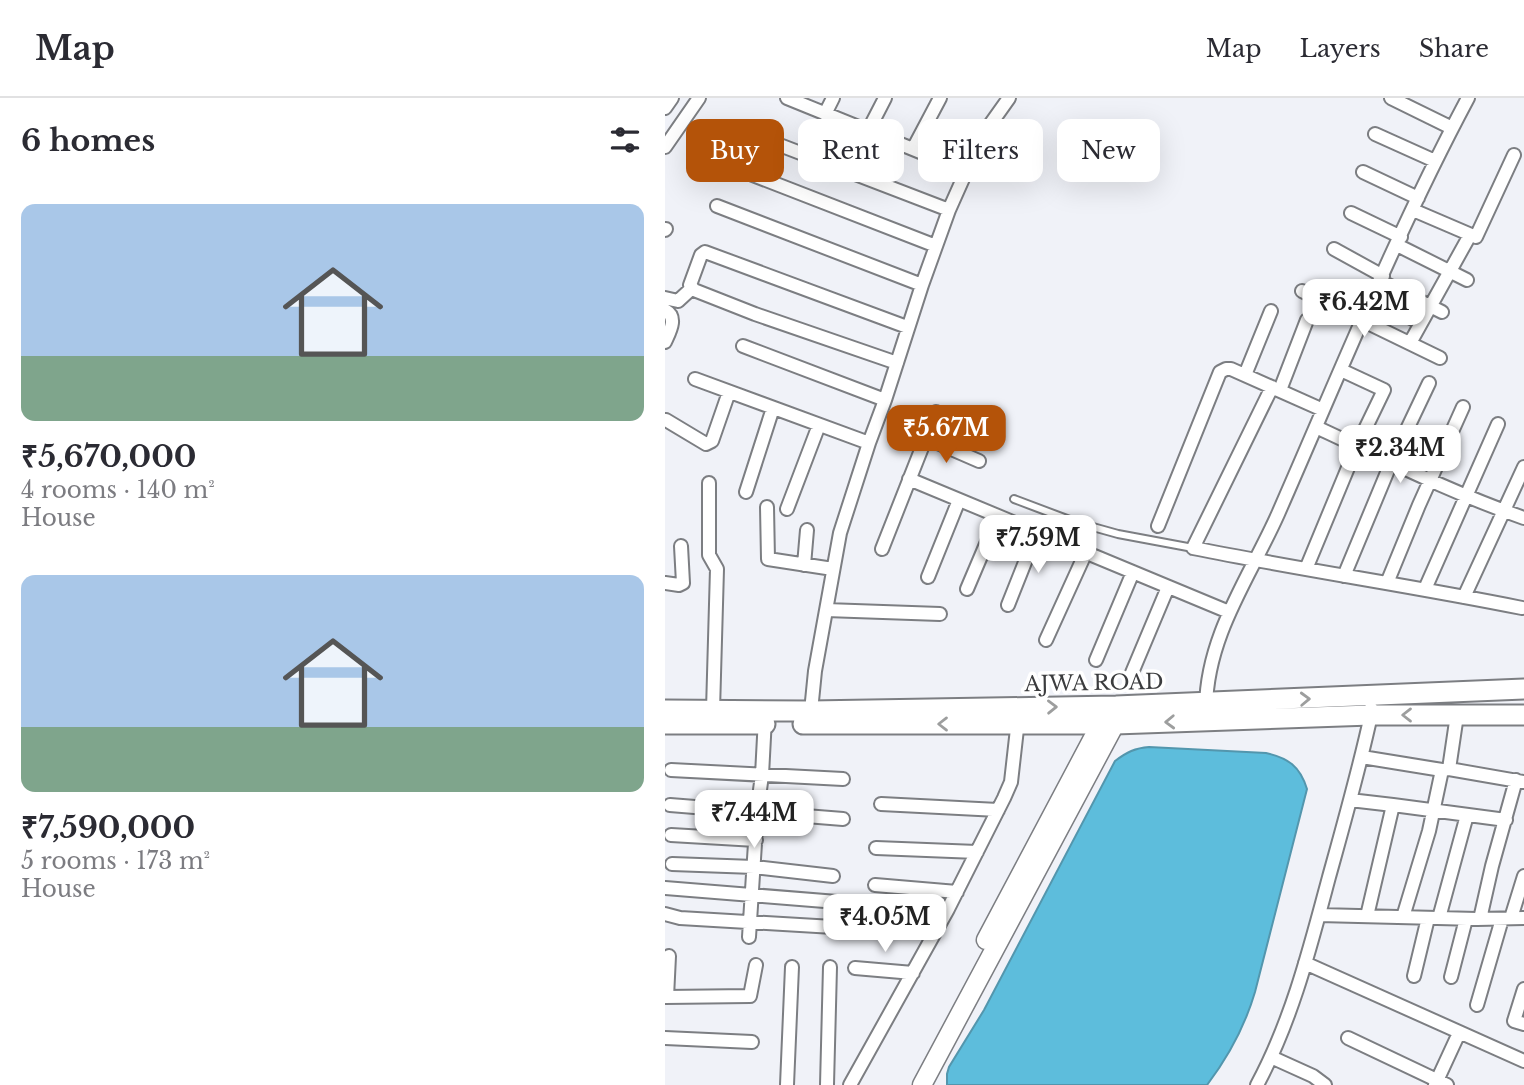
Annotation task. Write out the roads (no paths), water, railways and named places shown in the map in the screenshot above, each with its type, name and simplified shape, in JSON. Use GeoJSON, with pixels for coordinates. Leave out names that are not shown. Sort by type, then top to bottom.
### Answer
{"type":"FeatureCollection","features":[{"type":"Feature","properties":{"kind":"main road","name":"AJWA ROAD"},"geometry":{"type":"LineString","coordinates":[[665,710],[713,710],[765,717],[1108,715],[1371,706],[1524,690]]}},
{"type":"Feature","properties":{"kind":"main road","name":"AJWA ROAD"},"geometry":{"type":"LineString","coordinates":[[1371,706],[1457,715],[1524,715]]}},
{"type":"Feature","properties":{"kind":"main road","name":"AJWA ROAD"},"geometry":{"type":"LineString","coordinates":[[665,724],[811,711],[1018,716]]}},
{"type":"Feature","properties":{"kind":"street"},"geometry":{"type":"LineString","coordinates":[[665,108],[672,98]]}},
{"type":"Feature","properties":{"kind":"street"},"geometry":{"type":"LineString","coordinates":[[665,147],[699,98]]}},
{"type":"Feature","properties":{"kind":"street"},"geometry":{"type":"LineString","coordinates":[[787,98],[838,119]]}},
{"type":"Feature","properties":{"kind":"street"},"geometry":{"type":"LineString","coordinates":[[825,114],[833,98]]}},
{"type":"Feature","properties":{"kind":"street"},"geometry":{"type":"LineString","coordinates":[[874,119],[885,98]]}},
{"type":"Feature","properties":{"kind":"street"},"geometry":{"type":"LineString","coordinates":[[913,149],[940,98]]}},
{"type":"Feature","properties":{"kind":"street"},"geometry":{"type":"LineString","coordinates":[[994,119],[1009,98]]}},
{"type":"Feature","properties":{"kind":"street"},"geometry":{"type":"LineString","coordinates":[[1391,98],[1452,128]]}},
{"type":"Feature","properties":{"kind":"street"},"geometry":{"type":"LineString","coordinates":[[1206,712],[1207,683],[1215,648],[1229,612],[1256,561],[1415,204],[1468,98]]}},
{"type":"Feature","properties":{"kind":"street"},"geometry":{"type":"LineString","coordinates":[[1375,134],[1435,161]]}},
{"type":"Feature","properties":{"kind":"street"},"geometry":{"type":"LineString","coordinates":[[904,145],[918,151]]}},
{"type":"Feature","properties":{"kind":"street"},"geometry":{"type":"LineString","coordinates":[[784,147],[949,210]]}},
{"type":"Feature","properties":{"kind":"street"},"geometry":{"type":"LineString","coordinates":[[1363,172],[1476,237],[1514,155]]}},
{"type":"Feature","properties":{"kind":"street"},"geometry":{"type":"LineString","coordinates":[[771,182],[936,246]]}},
{"type":"Feature","properties":{"kind":"street"},"geometry":{"type":"LineString","coordinates":[[811,711],[815,671],[840,533],[907,327],[949,210],[962,182]]}},
{"type":"Feature","properties":{"kind":"street"},"geometry":{"type":"LineString","coordinates":[[717,206],[922,285]]}},
{"type":"Feature","properties":{"kind":"street"},"geometry":{"type":"LineString","coordinates":[[1351,213],[1467,280]]}},
{"type":"Feature","properties":{"kind":"street"},"geometry":{"type":"LineString","coordinates":[[1410,343],[1470,235]]}},
{"type":"Feature","properties":{"kind":"street"},"geometry":{"type":"LineString","coordinates":[[1334,249],[1381,279],[1442,312]]}},
{"type":"Feature","properties":{"kind":"street"},"geometry":{"type":"LineString","coordinates":[[691,289],[701,255],[705,253],[907,327]]}},
{"type":"Feature","properties":{"kind":"street"},"geometry":{"type":"LineString","coordinates":[[665,299],[678,301],[691,289]]}},
{"type":"Feature","properties":{"kind":"street"},"geometry":{"type":"LineString","coordinates":[[691,289],[897,363]]}},
{"type":"Feature","properties":{"kind":"street"},"geometry":{"type":"LineString","coordinates":[[1302,291],[1440,358]]}},
{"type":"Feature","properties":{"kind":"street"},"geometry":{"type":"LineString","coordinates":[[665,310],[672,315],[673,320],[665,342]]}},
{"type":"Feature","properties":{"kind":"street"},"geometry":{"type":"LineString","coordinates":[[1245,374],[1272,311]]}},
{"type":"Feature","properties":{"kind":"street"},"geometry":{"type":"LineString","coordinates":[[1307,320],[1276,388],[1193,548],[1523,607]]}},
{"type":"Feature","properties":{"kind":"street"},"geometry":{"type":"LineString","coordinates":[[743,346],[885,400]]}},
{"type":"Feature","properties":{"kind":"street"},"geometry":{"type":"LineString","coordinates":[[1158,526],[1220,372],[1231,369],[1245,374],[1323,410]]}},
{"type":"Feature","properties":{"kind":"street"},"geometry":{"type":"LineString","coordinates":[[1306,569],[1357,446],[1384,390],[1341,370]]}},
{"type":"Feature","properties":{"kind":"street"},"geometry":{"type":"LineString","coordinates":[[695,379],[869,443]]}},
{"type":"Feature","properties":{"kind":"street"},"geometry":{"type":"LineString","coordinates":[[1344,576],[1391,463],[1429,383]]}},
{"type":"Feature","properties":{"kind":"street"},"geometry":{"type":"LineString","coordinates":[[666,420],[709,444],[729,392]]}},
{"type":"Feature","properties":{"kind":"street"},"geometry":{"type":"LineString","coordinates":[[1387,583],[1463,407]]}},
{"type":"Feature","properties":{"kind":"street"},"geometry":{"type":"LineString","coordinates":[[746,492],[773,408]]}},
{"type":"Feature","properties":{"kind":"street"},"geometry":{"type":"LineString","coordinates":[[882,549],[936,412]]}},
{"type":"Feature","properties":{"kind":"street"},"geometry":{"type":"LineString","coordinates":[[1425,589],[1499,424]]}},
{"type":"Feature","properties":{"kind":"street"},"geometry":{"type":"LineString","coordinates":[[787,509],[819,425]]}},
{"type":"Feature","properties":{"kind":"street"},"geometry":{"type":"LineString","coordinates":[[1316,427],[1430,481],[1524,517]]}},
{"type":"Feature","properties":{"kind":"street"},"geometry":{"type":"LineString","coordinates":[[926,438],[979,461]]}},
{"type":"Feature","properties":{"kind":"street"},"geometry":{"type":"LineString","coordinates":[[1464,597],[1524,467]]}},
{"type":"Feature","properties":{"kind":"street"},"geometry":{"type":"LineString","coordinates":[[909,479],[1229,612]]}},
{"type":"Feature","properties":{"kind":"street"},"geometry":{"type":"LineString","coordinates":[[709,483],[709,555],[717,569],[713,710]]}},
{"type":"Feature","properties":{"kind":"street"},"geometry":{"type":"LineString","coordinates":[[928,577],[959,500]]}},
{"type":"Feature","properties":{"kind":"street"},"geometry":{"type":"LineString","coordinates":[[767,507],[768,559],[833,569]]}},
{"type":"Feature","properties":{"kind":"street"},"geometry":{"type":"LineString","coordinates":[[967,589],[997,516]]}},
{"type":"Feature","properties":{"kind":"street"},"geometry":{"type":"LineString","coordinates":[[804,565],[807,530]]}},
{"type":"Feature","properties":{"kind":"street"},"geometry":{"type":"LineString","coordinates":[[1008,606],[1037,532]]}},
{"type":"Feature","properties":{"kind":"street"},"geometry":{"type":"LineString","coordinates":[[665,583],[683,583],[681,547]]}},
{"type":"Feature","properties":{"kind":"street"},"geometry":{"type":"LineString","coordinates":[[1046,640],[1086,552]]}},
{"type":"Feature","properties":{"kind":"street"},"geometry":{"type":"LineString","coordinates":[[1096,660],[1133,572]]}},
{"type":"Feature","properties":{"kind":"street"},"geometry":{"type":"LineString","coordinates":[[1131,675],[1168,587]]}},
{"type":"Feature","properties":{"kind":"street"},"geometry":{"type":"LineString","coordinates":[[826,610],[940,614]]}},
{"type":"Feature","properties":{"kind":"street"},"geometry":{"type":"LineString","coordinates":[[1257,1085],[1285,1027],[1311,946],[1362,757],[1371,706]]}},
{"type":"Feature","properties":{"kind":"street"},"geometry":{"type":"LineString","coordinates":[[909,1085],[1108,715]]}},
{"type":"Feature","properties":{"kind":"street"},"geometry":{"type":"LineString","coordinates":[[922,1085],[1108,715]]}},
{"type":"Feature","properties":{"kind":"street"},"geometry":{"type":"LineString","coordinates":[[1403,917],[1446,769],[1457,715]]}},
{"type":"Feature","properties":{"kind":"street"},"geometry":{"type":"LineString","coordinates":[[850,1085],[936,932],[1011,782],[1018,716]]}},
{"type":"Feature","properties":{"kind":"street"},"geometry":{"type":"LineString","coordinates":[[749,937],[765,717]]}},
{"type":"Feature","properties":{"kind":"street"},"geometry":{"type":"LineString","coordinates":[[1362,757],[1520,781],[1492,866],[1480,919]]}},
{"type":"Feature","properties":{"kind":"street"},"geometry":{"type":"LineString","coordinates":[[671,770],[843,779]]}},
{"type":"Feature","properties":{"kind":"street"},"geometry":{"type":"LineString","coordinates":[[1350,800],[1506,820]]}},
{"type":"Feature","properties":{"kind":"street"},"geometry":{"type":"LineString","coordinates":[[881,804],[998,810]]}},
{"type":"Feature","properties":{"kind":"street"},"geometry":{"type":"LineString","coordinates":[[670,805],[843,819]]}},
{"type":"Feature","properties":{"kind":"street"},"geometry":{"type":"LineString","coordinates":[[1367,916],[1393,805]]}},
{"type":"Feature","properties":{"kind":"street"},"geometry":{"type":"LineString","coordinates":[[1415,975],[1468,815]]}},
{"type":"Feature","properties":{"kind":"street"},"geometry":{"type":"LineString","coordinates":[[671,835],[756,840]]}},
{"type":"Feature","properties":{"kind":"street"},"geometry":{"type":"LineString","coordinates":[[876,848],[977,852]]}},
{"type":"Feature","properties":{"kind":"street"},"geometry":{"type":"LineString","coordinates":[[673,864],[754,867],[833,876]]}},
{"type":"Feature","properties":{"kind":"street"},"geometry":{"type":"LineString","coordinates":[[1477,1005],[1512,919],[1524,876]]}},
{"type":"Feature","properties":{"kind":"street"},"geometry":{"type":"LineString","coordinates":[[875,885],[957,892]]}},
{"type":"Feature","properties":{"kind":"street"},"geometry":{"type":"LineString","coordinates":[[665,888],[837,902]]}},
{"type":"Feature","properties":{"kind":"street"},"geometry":{"type":"LineString","coordinates":[[665,914],[680,918],[936,932]]}},
{"type":"Feature","properties":{"kind":"street"},"geometry":{"type":"LineString","coordinates":[[1319,915],[1512,919]]}},
{"type":"Feature","properties":{"kind":"street"},"geometry":{"type":"LineString","coordinates":[[1451,977],[1466,919]]}},
{"type":"Feature","properties":{"kind":"street"},"geometry":{"type":"LineString","coordinates":[[669,956],[666,996],[750,996],[755,965]]}},
{"type":"Feature","properties":{"kind":"street"},"geometry":{"type":"LineString","coordinates":[[1304,963],[1524,1061]]}},
{"type":"Feature","properties":{"kind":"street"},"geometry":{"type":"LineString","coordinates":[[787,1085],[792,967]]}},
{"type":"Feature","properties":{"kind":"street"},"geometry":{"type":"LineString","coordinates":[[827,1085],[830,967]]}},
{"type":"Feature","properties":{"kind":"street"},"geometry":{"type":"LineString","coordinates":[[855,968],[913,973]]}},
{"type":"Feature","properties":{"kind":"street"},"geometry":{"type":"LineString","coordinates":[[1524,989],[1514,1021],[1524,1024]]}},
{"type":"Feature","properties":{"kind":"street"},"geometry":{"type":"LineString","coordinates":[[1347,1038],[1440,1084],[1459,1033]]}},
{"type":"Feature","properties":{"kind":"street"},"geometry":{"type":"LineString","coordinates":[[665,1038],[752,1042]]}},
{"type":"Feature","properties":{"kind":"street"},"geometry":{"type":"LineString","coordinates":[[1271,1056],[1313,1076],[1325,1085]]}},
{"type":"Feature","properties":{"kind":"lane"},"geometry":{"type":"LineString","coordinates":[[1014,499],[1107,531],[1193,548]]}},
{"type":"Feature","properties":{"kind":"water"},"geometry":{"type":"Polygon","coordinates":[[[1149,747],[1274,755],[1297,769],[1307,789],[1255,992],[1229,1052],[1207,1085],[947,1085],[949,1067],[984,1010],[1115,761],[1131,751],[1149,747]]]}}]}
